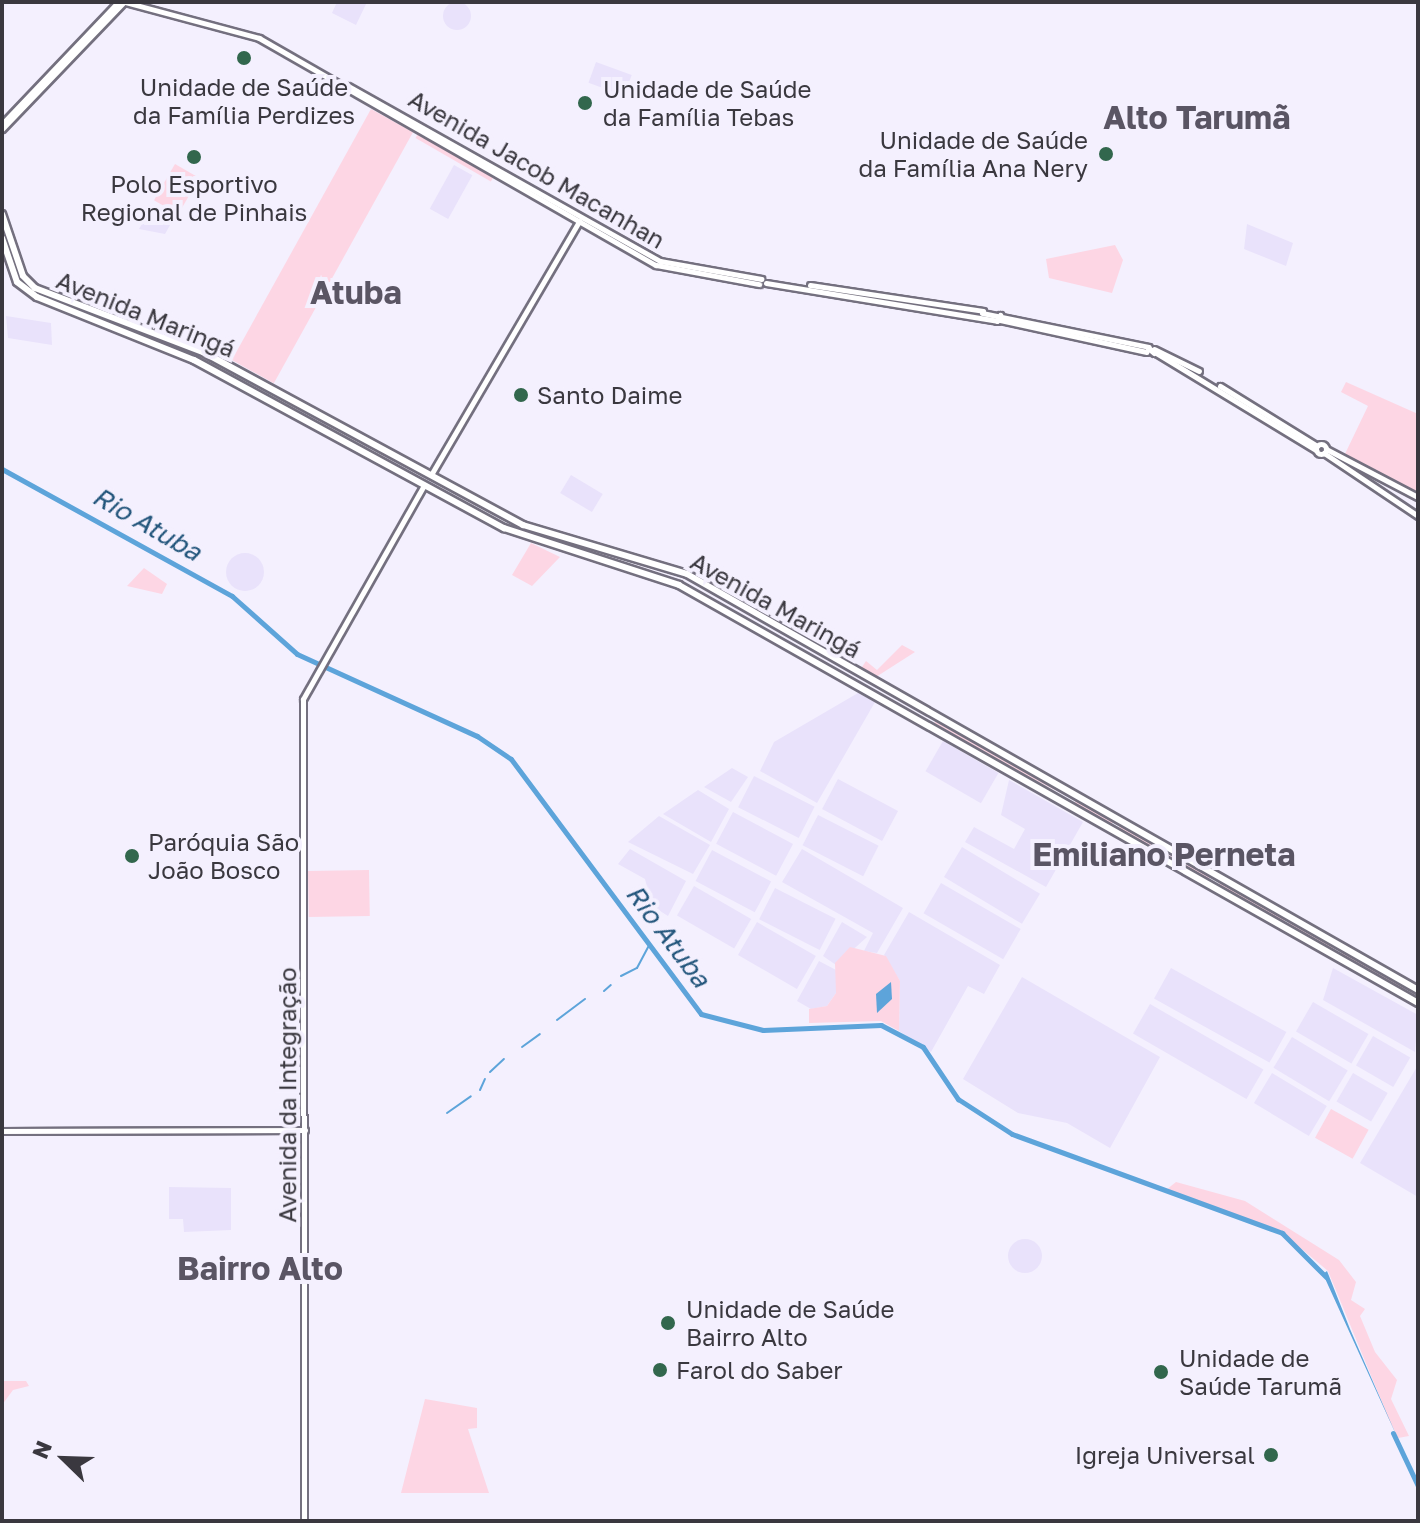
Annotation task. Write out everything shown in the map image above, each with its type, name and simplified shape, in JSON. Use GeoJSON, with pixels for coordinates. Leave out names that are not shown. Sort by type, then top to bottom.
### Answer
{"type":"FeatureCollection","features":[{"type":"Feature","properties":{"kind":"main road","name":"Avenida Jacob Macanhan"},"geometry":{"type":"LineString","coordinates":[[122,2],[227,25],[356,90],[596,229]]}},
{"type":"Feature","properties":{"kind":"main road"},"geometry":{"type":"LineString","coordinates":[[2,126],[122,2]]}},
{"type":"Feature","properties":{"kind":"main road","name":"Avenida Jacob Macanhan"},"geometry":{"type":"LineString","coordinates":[[356,90],[579,221],[667,264],[763,282],[984,314],[1151,350],[1325,451]]}},
{"type":"Feature","properties":{"kind":"main road","name":"Avenida Maringá"},"geometry":{"type":"LineString","coordinates":[[2,214],[27,283],[157,333],[321,420],[432,473],[498,511],[554,534],[673,568],[1418,990]]}},
{"type":"Feature","properties":{"kind":"main road"},"geometry":{"type":"LineString","coordinates":[[432,473],[579,221]]}},
{"type":"Feature","properties":{"kind":"main road","name":"Avenida Maringá"},"geometry":{"type":"LineString","coordinates":[[2,238],[7,255],[29,292],[101,326],[153,345],[282,409],[492,522],[549,544],[667,580],[1418,1003]]}},
{"type":"Feature","properties":{"kind":"main road"},"geometry":{"type":"LineString","coordinates":[[2,271],[7,255],[17,253]]}},
{"type":"Feature","properties":{"kind":"main road"},"geometry":{"type":"LineString","coordinates":[[101,326],[105,314]]}},
{"type":"Feature","properties":{"kind":"main road"},"geometry":{"type":"LineString","coordinates":[[153,345],[157,333]]}},
{"type":"Feature","properties":{"kind":"main road"},"geometry":{"type":"LineString","coordinates":[[282,409],[288,401]]}},
{"type":"Feature","properties":{"kind":"main road"},"geometry":{"type":"LineString","coordinates":[[316,428],[321,420]]}},
{"type":"Feature","properties":{"kind":"main road"},"geometry":{"type":"LineString","coordinates":[[372,458],[370,449],[377,445]]}},
{"type":"Feature","properties":{"kind":"main road"},"geometry":{"type":"LineString","coordinates":[[1325,451],[1418,498],[1411,510]]}},
{"type":"Feature","properties":{"kind":"main road"},"geometry":{"type":"LineString","coordinates":[[1325,451],[1418,516]]}},
{"type":"Feature","properties":{"kind":"main road","name":"Avenida da Integração"},"geometry":{"type":"LineString","coordinates":[[304,1521],[303,704],[319,662],[424,485]]}},
{"type":"Feature","properties":{"kind":"main road"},"geometry":{"type":"LineString","coordinates":[[448,498],[457,494],[455,486]]}},
{"type":"Feature","properties":{"kind":"main road"},"geometry":{"type":"LineString","coordinates":[[492,522],[498,511]]}},
{"type":"Feature","properties":{"kind":"main road"},"geometry":{"type":"LineString","coordinates":[[549,544],[554,534]]}},
{"type":"Feature","properties":{"kind":"main road"},"geometry":{"type":"LineString","coordinates":[[746,623],[753,611]]}},
{"type":"Feature","properties":{"kind":"main road"},"geometry":{"type":"LineString","coordinates":[[799,653],[807,642]]}},
{"type":"Feature","properties":{"kind":"main road"},"geometry":{"type":"LineString","coordinates":[[880,700],[890,690]]}},
{"type":"Feature","properties":{"kind":"main road"},"geometry":{"type":"LineString","coordinates":[[924,726],[932,714]]}},
{"type":"Feature","properties":{"kind":"main road"},"geometry":{"type":"LineString","coordinates":[[1069,808],[1075,797]]}},
{"type":"Feature","properties":{"kind":"main road"},"geometry":{"type":"LineString","coordinates":[[1110,831],[1116,820]]}},
{"type":"Feature","properties":{"kind":"main road"},"geometry":{"type":"LineString","coordinates":[[1286,926],[1292,917]]}},
{"type":"Feature","properties":{"kind":"main road"},"geometry":{"type":"LineString","coordinates":[[1382,982],[1389,980],[1388,972]]}},
{"type":"Feature","properties":{"kind":"main road"},"geometry":{"type":"LineString","coordinates":[[2,1131],[305,1130]]}},
{"type":"Feature","properties":{"kind":"shaded area"},"geometry":{"type":"Polygon","coordinates":[[[337,2],[367,2],[356,25],[332,13],[337,2]]]}},
{"type":"Feature","properties":{"kind":"shaded area"},"geometry":{"type":"Polygon","coordinates":[[[457,2],[467,6],[471,16],[467,26],[457,30],[447,26],[443,16],[447,6],[457,2]]]}},
{"type":"Feature","properties":{"kind":"shaded area"},"geometry":{"type":"Polygon","coordinates":[[[596,62],[632,75],[624,96],[588,83],[596,62]]]}},
{"type":"Feature","properties":{"kind":"shaded area"},"geometry":{"type":"Polygon","coordinates":[[[371,109],[413,132],[274,383],[232,360],[371,109]]]}},
{"type":"Feature","properties":{"kind":"shaded area"},"geometry":{"type":"Polygon","coordinates":[[[419,132],[494,176],[491,182],[416,138],[419,132]]]}},
{"type":"Feature","properties":{"kind":"shaded area"},"geometry":{"type":"Polygon","coordinates":[[[175,164],[199,178],[178,214],[154,200],[175,164]]]}},
{"type":"Feature","properties":{"kind":"shaded area"},"geometry":{"type":"Polygon","coordinates":[[[454,165],[472,175],[448,219],[430,209],[454,165]]]}},
{"type":"Feature","properties":{"kind":"shaded area"},"geometry":{"type":"Polygon","coordinates":[[[152,206],[174,218],[165,234],[139,229],[152,206]]]}},
{"type":"Feature","properties":{"kind":"shaded area"},"geometry":{"type":"Polygon","coordinates":[[[1247,224],[1293,243],[1286,266],[1244,249],[1247,224]]]}},
{"type":"Feature","properties":{"kind":"shaded area"},"geometry":{"type":"Polygon","coordinates":[[[1115,245],[1123,260],[1112,293],[1049,278],[1046,259],[1115,245]]]}},
{"type":"Feature","properties":{"kind":"shaded area"},"geometry":{"type":"Polygon","coordinates":[[[6,316],[51,323],[52,345],[8,338],[6,316]]]}},
{"type":"Feature","properties":{"kind":"shaded area"},"geometry":{"type":"Polygon","coordinates":[[[1346,382],[1418,414],[1418,494],[1344,456],[1368,406],[1341,392],[1346,382]]]}},
{"type":"Feature","properties":{"kind":"shaded area"},"geometry":{"type":"Polygon","coordinates":[[[571,475],[603,494],[592,512],[560,493],[571,475]]]}},
{"type":"Feature","properties":{"kind":"shaded area"},"geometry":{"type":"Polygon","coordinates":[[[531,543],[560,557],[532,586],[512,575],[531,543]]]}},
{"type":"Feature","properties":{"kind":"shaded area"},"geometry":{"type":"Polygon","coordinates":[[[245,553],[258,559],[264,572],[258,585],[245,591],[232,585],[226,572],[232,559],[245,553]]]}},
{"type":"Feature","properties":{"kind":"shaded area"},"geometry":{"type":"Polygon","coordinates":[[[144,568],[167,584],[162,594],[127,586],[144,568]]]}},
{"type":"Feature","properties":{"kind":"shaded area"},"geometry":{"type":"Polygon","coordinates":[[[902,645],[915,652],[876,677],[860,670],[866,661],[877,670],[902,645]]]}},
{"type":"Feature","properties":{"kind":"shaded area"},"geometry":{"type":"Polygon","coordinates":[[[858,693],[875,702],[817,803],[760,771],[774,742],[858,693]]]}},
{"type":"Feature","properties":{"kind":"shaded area"},"geometry":{"type":"Polygon","coordinates":[[[936,720],[1069,797],[931,728],[936,720]]]}},
{"type":"Feature","properties":{"kind":"shaded area"},"geometry":{"type":"Polygon","coordinates":[[[943,741],[998,773],[981,803],[926,771],[943,741]]]}},
{"type":"Feature","properties":{"kind":"shaded area"},"geometry":{"type":"Polygon","coordinates":[[[732,768],[748,777],[731,802],[704,787],[732,768]]]}},
{"type":"Feature","properties":{"kind":"shaded area"},"geometry":{"type":"Polygon","coordinates":[[[754,776],[815,807],[799,838],[738,807],[754,776]]]}},
{"type":"Feature","properties":{"kind":"shaded area"},"geometry":{"type":"Polygon","coordinates":[[[838,779],[898,811],[882,841],[822,809],[838,779]]]}},
{"type":"Feature","properties":{"kind":"shaded area"},"geometry":{"type":"Polygon","coordinates":[[[1009,780],[1083,822],[1046,887],[965,842],[974,827],[1014,849],[1025,829],[1001,815],[1009,780]]]}},
{"type":"Feature","properties":{"kind":"shaded area"},"geometry":{"type":"Polygon","coordinates":[[[698,790],[729,809],[711,842],[663,814],[698,790]]]}},
{"type":"Feature","properties":{"kind":"shaded area"},"geometry":{"type":"Polygon","coordinates":[[[1076,800],[1113,821],[1110,827],[1073,805],[1076,800]]]}},
{"type":"Feature","properties":{"kind":"shaded area"},"geometry":{"type":"Polygon","coordinates":[[[733,812],[793,844],[776,876],[716,844],[733,812]]]}},
{"type":"Feature","properties":{"kind":"shaded area"},"geometry":{"type":"Polygon","coordinates":[[[818,815],[879,846],[863,876],[803,845],[818,815]]]}},
{"type":"Feature","properties":{"kind":"shaded area"},"geometry":{"type":"Polygon","coordinates":[[[659,816],[710,845],[693,874],[628,842],[659,816]]]}},
{"type":"Feature","properties":{"kind":"shaded area"},"geometry":{"type":"Polygon","coordinates":[[[1120,826],[1184,864],[1211,874],[1208,880],[1116,833],[1120,826]]]}},
{"type":"Feature","properties":{"kind":"shaded area"},"geometry":{"type":"Polygon","coordinates":[[[962,847],[1040,894],[1022,924],[944,877],[962,847]]]}},
{"type":"Feature","properties":{"kind":"shaded area"},"geometry":{"type":"Polygon","coordinates":[[[630,849],[686,881],[668,916],[652,906],[645,879],[618,864],[630,849]]]}},
{"type":"Feature","properties":{"kind":"shaded area"},"geometry":{"type":"Polygon","coordinates":[[[802,849],[903,908],[877,953],[864,951],[873,933],[782,882],[802,849]]]}},
{"type":"Feature","properties":{"kind":"shaded area"},"geometry":{"type":"Polygon","coordinates":[[[712,850],[771,881],[755,912],[696,881],[712,850]]]}},
{"type":"Feature","properties":{"kind":"shaded area"},"geometry":{"type":"Polygon","coordinates":[[[369,870],[370,916],[309,917],[308,871],[369,870]]]}},
{"type":"Feature","properties":{"kind":"shaded area"},"geometry":{"type":"Polygon","coordinates":[[[1221,880],[1287,916],[1283,922],[1218,886],[1221,880]]]}},
{"type":"Feature","properties":{"kind":"shaded area"},"geometry":{"type":"Polygon","coordinates":[[[941,883],[1021,929],[1003,959],[924,913],[941,883]]]}},
{"type":"Feature","properties":{"kind":"shaded area"},"geometry":{"type":"Polygon","coordinates":[[[694,886],[751,919],[734,948],[677,915],[694,886]]]}},
{"type":"Feature","properties":{"kind":"shaded area"},"geometry":{"type":"Polygon","coordinates":[[[775,888],[836,919],[820,950],[759,919],[775,888]]]}},
{"type":"Feature","properties":{"kind":"shaded area"},"geometry":{"type":"Polygon","coordinates":[[[909,912],[1000,965],[984,994],[968,986],[931,1052],[899,1031],[900,981],[884,955],[909,912]]]}},
{"type":"Feature","properties":{"kind":"shaded area"},"geometry":{"type":"Polygon","coordinates":[[[1289,920],[1335,944],[1331,951],[1288,924],[1289,920]]]}},
{"type":"Feature","properties":{"kind":"shaded area"},"geometry":{"type":"Polygon","coordinates":[[[757,922],[816,956],[797,989],[738,955],[757,922]]]}},
{"type":"Feature","properties":{"kind":"shaded area"},"geometry":{"type":"Polygon","coordinates":[[[842,922],[867,937],[836,965],[823,956],[842,922]]]}},
{"type":"Feature","properties":{"kind":"shaded area"},"geometry":{"type":"Polygon","coordinates":[[[850,947],[886,956],[900,981],[899,1031],[881,1021],[809,1023],[809,1009],[827,1006],[836,993],[835,963],[850,947]]]}},
{"type":"Feature","properties":{"kind":"shaded area"},"geometry":{"type":"Polygon","coordinates":[[[1344,949],[1406,985],[1403,991],[1340,955],[1344,949]]]}},
{"type":"Feature","properties":{"kind":"shaded area"},"geometry":{"type":"Polygon","coordinates":[[[819,961],[836,970],[836,993],[827,1006],[811,1009],[797,1001],[819,961]]]}},
{"type":"Feature","properties":{"kind":"shaded area"},"geometry":{"type":"Polygon","coordinates":[[[1171,968],[1286,1032],[1269,1063],[1154,999],[1171,968]]]}},
{"type":"Feature","properties":{"kind":"shaded area"},"geometry":{"type":"Polygon","coordinates":[[[1333,968],[1418,1015],[1415,1052],[1323,1000],[1333,968]]]}},
{"type":"Feature","properties":{"kind":"shaded area"},"geometry":{"type":"Polygon","coordinates":[[[1022,977],[1160,1057],[1110,1148],[1067,1123],[1018,1113],[963,1079],[1022,977]]]}},
{"type":"Feature","properties":{"kind":"shaded area"},"geometry":{"type":"Polygon","coordinates":[[[1313,1002],[1368,1034],[1351,1063],[1296,1031],[1313,1002]]]}},
{"type":"Feature","properties":{"kind":"shaded area"},"geometry":{"type":"Polygon","coordinates":[[[1150,1004],[1263,1070],[1246,1099],[1133,1033],[1150,1004]]]}},
{"type":"Feature","properties":{"kind":"shaded area"},"geometry":{"type":"Polygon","coordinates":[[[1373,1036],[1410,1058],[1393,1087],[1356,1065],[1373,1036]]]}},
{"type":"Feature","properties":{"kind":"shaded area"},"geometry":{"type":"Polygon","coordinates":[[[1292,1037],[1348,1070],[1329,1101],[1273,1068],[1292,1037]]]}},
{"type":"Feature","properties":{"kind":"shaded area"},"geometry":{"type":"Polygon","coordinates":[[[1418,1065],[1418,1197],[1360,1163],[1418,1065]]]}},
{"type":"Feature","properties":{"kind":"shaded area"},"geometry":{"type":"Polygon","coordinates":[[[1272,1073],[1327,1106],[1309,1136],[1254,1103],[1272,1073]]]}},
{"type":"Feature","properties":{"kind":"shaded area"},"geometry":{"type":"Polygon","coordinates":[[[1353,1073],[1388,1093],[1371,1122],[1336,1102],[1353,1073]]]}},
{"type":"Feature","properties":{"kind":"shaded area"},"geometry":{"type":"Polygon","coordinates":[[[1331,1109],[1369,1130],[1353,1159],[1315,1138],[1331,1109]]]}},
{"type":"Feature","properties":{"kind":"shaded area"},"geometry":{"type":"Polygon","coordinates":[[[1176,1182],[1245,1201],[1339,1260],[1356,1282],[1351,1300],[1365,1309],[1360,1316],[1375,1352],[1397,1380],[1391,1399],[1409,1436],[1398,1438],[1328,1271],[1279,1230],[1166,1190],[1176,1182]]]}},
{"type":"Feature","properties":{"kind":"shaded area"},"geometry":{"type":"Polygon","coordinates":[[[169,1187],[231,1188],[231,1230],[184,1232],[183,1219],[169,1219],[169,1187]]]}},
{"type":"Feature","properties":{"kind":"shaded area"},"geometry":{"type":"Polygon","coordinates":[[[1025,1239],[1037,1244],[1042,1256],[1037,1268],[1025,1273],[1013,1268],[1008,1256],[1013,1244],[1025,1239]]]}},
{"type":"Feature","properties":{"kind":"shaded area"},"geometry":{"type":"Polygon","coordinates":[[[2,1381],[26,1381],[29,1386],[13,1390],[2,1405],[2,1381]]]}},
{"type":"Feature","properties":{"kind":"shaded area"},"geometry":{"type":"Polygon","coordinates":[[[425,1399],[477,1408],[477,1428],[468,1429],[489,1493],[401,1493],[425,1399]]]}},
{"type":"Feature","properties":{"kind":"water"},"geometry":{"type":"Polygon","coordinates":[[[891,982],[892,999],[877,1013],[876,994],[891,982]]]}},
{"type":"Feature","properties":{"kind":"water"},"geometry":{"type":"Polygon","coordinates":[[[1327,1271],[1350,1329],[1398,1439],[1323,1274],[1327,1271]]]}},
{"type":"Feature","properties":{"kind":"waterway","name":"Rio Atuba"},"geometry":{"type":"LineString","coordinates":[[2,469],[232,596],[297,654],[477,736],[511,759],[701,1014],[763,1030],[881,1025],[923,1047],[958,1099],[1012,1134],[1282,1233],[1326,1277]]}},
{"type":"Feature","properties":{"kind":"waterway"},"geometry":{"type":"LineString","coordinates":[[621,976],[637,968],[648,947]]}},
{"type":"Feature","properties":{"kind":"waterway"},"geometry":{"type":"LineString","coordinates":[[604,991],[611,985]]}},
{"type":"Feature","properties":{"kind":"waterway"},"geometry":{"type":"LineString","coordinates":[[557,1020],[585,999]]}},
{"type":"Feature","properties":{"kind":"waterway"},"geometry":{"type":"LineString","coordinates":[[522,1047],[540,1034]]}},
{"type":"Feature","properties":{"kind":"waterway"},"geometry":{"type":"LineString","coordinates":[[490,1072],[504,1059]]}},
{"type":"Feature","properties":{"kind":"waterway"},"geometry":{"type":"LineString","coordinates":[[480,1090],[485,1079]]}},
{"type":"Feature","properties":{"kind":"waterway"},"geometry":{"type":"LineString","coordinates":[[447,1113],[471,1096]]}},
{"type":"Feature","properties":{"kind":"waterway","name":"Rio Atuba"},"geometry":{"type":"LineString","coordinates":[[1393,1433],[1418,1486]]}},
{"type":"Feature","properties":{"kind":"place","name":"Unidade de Saúde da Família Perdizes"},"geometry":{"type":"Point","coordinates":[244,58]}},
{"type":"Feature","properties":{"kind":"place","name":"Unidade de Saúde da Família Tebas"},"geometry":{"type":"Point","coordinates":[585,103]}},
{"type":"Feature","properties":{"kind":"place","name":"Unidade de Saúde da Família Ana Nery"},"geometry":{"type":"Point","coordinates":[1106,154]}},
{"type":"Feature","properties":{"kind":"place","name":"Polo Esportivo Regional de Pinhais"},"geometry":{"type":"Point","coordinates":[194,157]}},
{"type":"Feature","properties":{"kind":"place","name":"Santo Daime"},"geometry":{"type":"Point","coordinates":[521,395]}},
{"type":"Feature","properties":{"kind":"place","name":"Paróquia São João Bosco"},"geometry":{"type":"Point","coordinates":[132,856]}},
{"type":"Feature","properties":{"kind":"place","name":"Unidade de Saúde Bairro Alto"},"geometry":{"type":"Point","coordinates":[668,1323]}},
{"type":"Feature","properties":{"kind":"place","name":"Farol do Saber"},"geometry":{"type":"Point","coordinates":[660,1370]}},
{"type":"Feature","properties":{"kind":"place","name":"Unidade de Saúde Tarumã"},"geometry":{"type":"Point","coordinates":[1161,1372]}},
{"type":"Feature","properties":{"kind":"place","name":"Igreja Universal"},"geometry":{"type":"Point","coordinates":[1271,1455]}},
{"type":"Feature","properties":{"kind":"district","name":"Alto Tarumã"},"geometry":{"type":"Point","coordinates":[1197,117]}},
{"type":"Feature","properties":{"kind":"district","name":"Atuba"},"geometry":{"type":"Point","coordinates":[356,292]}},
{"type":"Feature","properties":{"kind":"district","name":"Emiliano Perneta"},"geometry":{"type":"Point","coordinates":[1164,854]}},
{"type":"Feature","properties":{"kind":"district","name":"Bairro Alto"},"geometry":{"type":"Point","coordinates":[260,1268]}}]}
